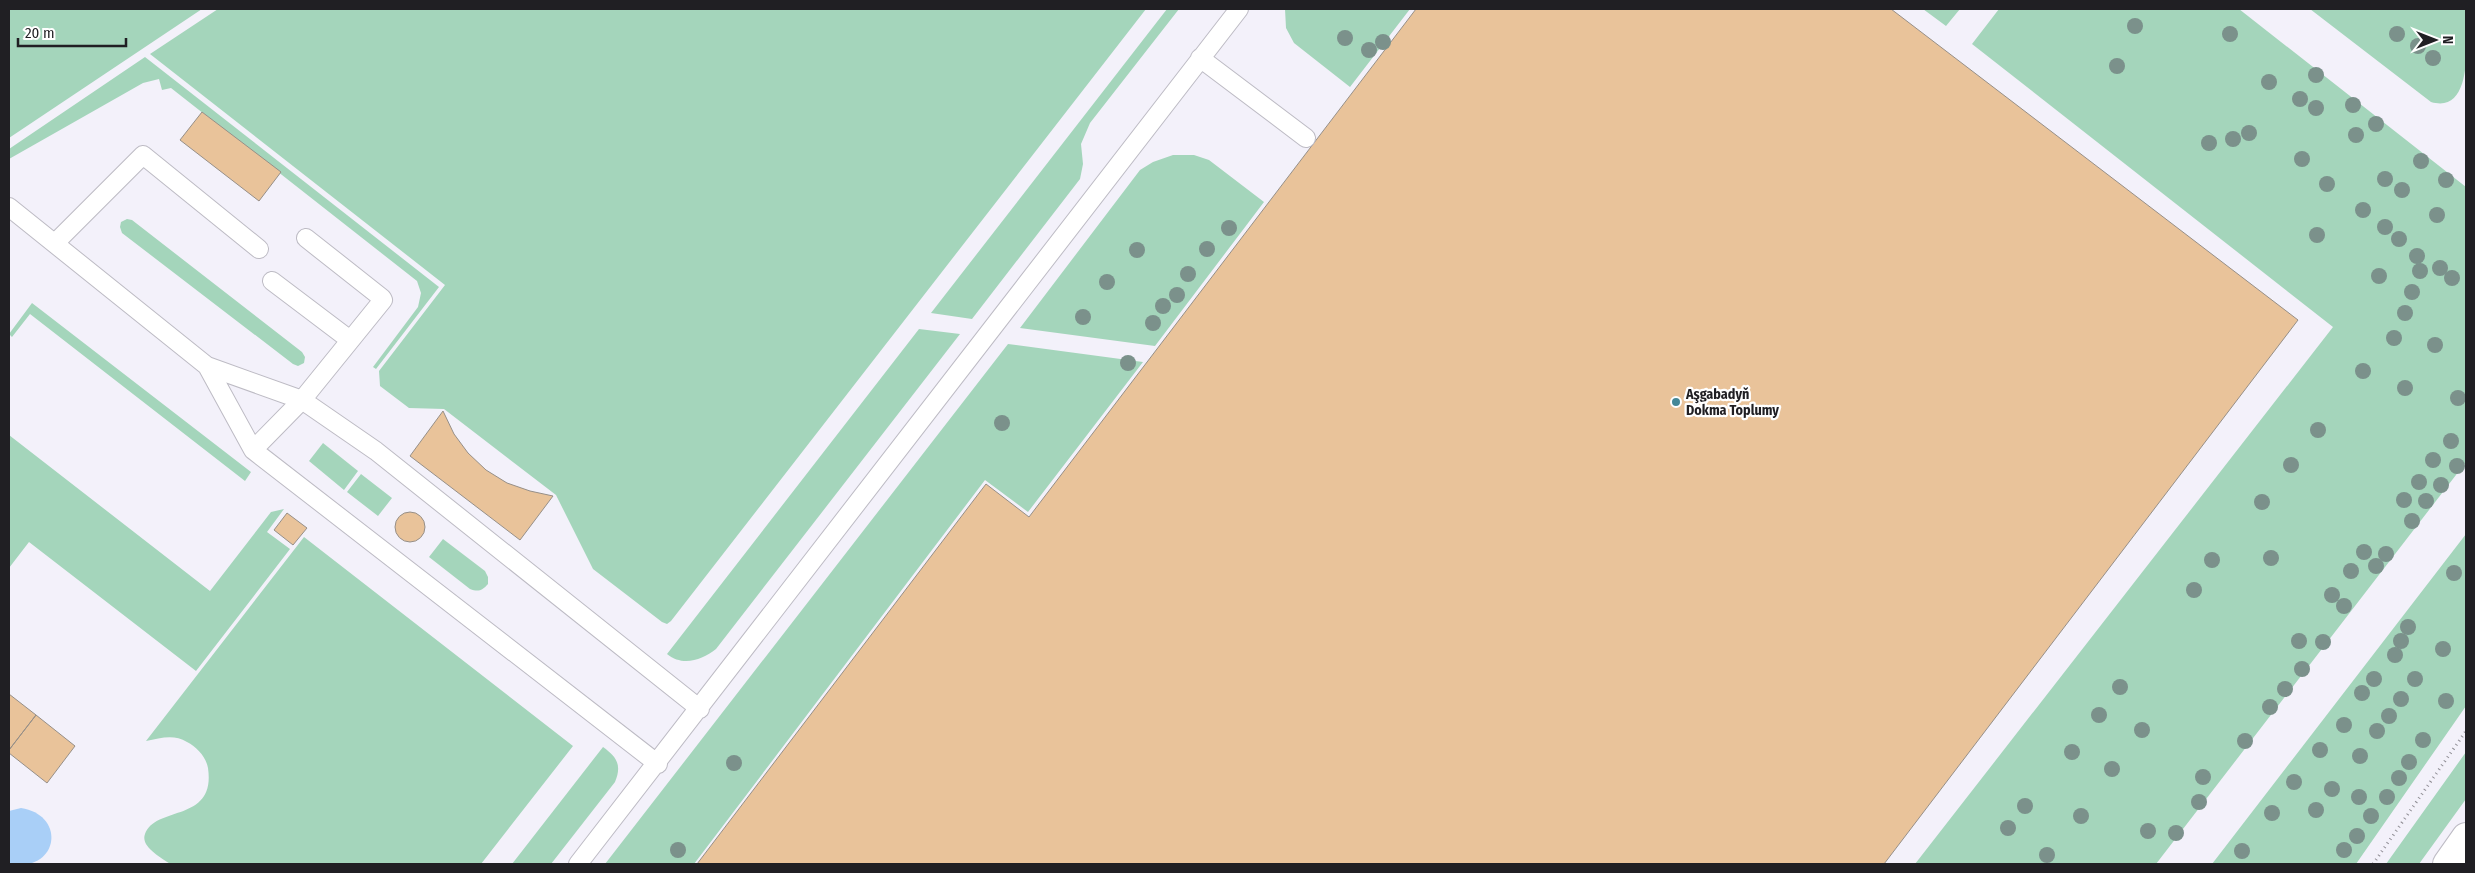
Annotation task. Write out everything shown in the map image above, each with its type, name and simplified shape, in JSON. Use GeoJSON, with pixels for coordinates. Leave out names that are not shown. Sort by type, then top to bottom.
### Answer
{"type":"FeatureCollection","features":[{"type":"Feature","properties":{"kind":"street"},"geometry":{"type":"LineString","coordinates":[[2447,864],[2466,837]]}},
{"type":"Feature","properties":{"kind":"lane"},"geometry":{"type":"LineString","coordinates":[[578,864],[658,764],[1239,9]]}},
{"type":"Feature","properties":{"kind":"lane"},"geometry":{"type":"LineString","coordinates":[[1200,58],[1306,138]]}},
{"type":"Feature","properties":{"kind":"lane"},"geometry":{"type":"LineString","coordinates":[[55,244],[143,156],[259,249]]}},
{"type":"Feature","properties":{"kind":"lane"},"geometry":{"type":"LineString","coordinates":[[9,207],[207,366],[302,400],[376,452],[700,709]]}},
{"type":"Feature","properties":{"kind":"lane"},"geometry":{"type":"LineString","coordinates":[[253,450],[302,400],[350,340],[382,304],[382,298],[306,238]]}},
{"type":"Feature","properties":{"kind":"lane"},"geometry":{"type":"LineString","coordinates":[[272,281],[350,340]]}},
{"type":"Feature","properties":{"kind":"lane"},"geometry":{"type":"LineString","coordinates":[[207,366],[253,450],[658,764]]}},
{"type":"Feature","properties":{"kind":"path"},"geometry":{"type":"LineString","coordinates":[[2373,864],[2466,731]]}},
{"type":"Feature","properties":{"kind":"green space"},"geometry":{"type":"Polygon","coordinates":[[[9,9],[202,9],[9,138],[9,9]]]}},
{"type":"Feature","properties":{"kind":"green space"},"geometry":{"type":"Polygon","coordinates":[[[218,9],[1146,9],[667,624],[593,569],[556,495],[444,409],[409,408],[380,386],[379,371],[445,285],[150,54],[218,9]]]}},
{"type":"Feature","properties":{"kind":"green space"},"geometry":{"type":"Polygon","coordinates":[[[1167,9],[1179,9],[1090,123],[1081,144],[1083,164],[1080,179],[972,319],[931,313],[1167,9]]]}},
{"type":"Feature","properties":{"kind":"green space"},"geometry":{"type":"Polygon","coordinates":[[[1285,9],[1410,9],[1350,87],[1294,43],[1286,28],[1285,9]]]}},
{"type":"Feature","properties":{"kind":"green space"},"geometry":{"type":"Polygon","coordinates":[[[1923,9],[1960,9],[1946,26],[1923,9]]]}},
{"type":"Feature","properties":{"kind":"green space"},"geometry":{"type":"Polygon","coordinates":[[[1999,9],[2239,9],[2466,187],[2466,462],[2156,864],[1915,864],[2333,327],[1972,44],[1999,9]]]}},
{"type":"Feature","properties":{"kind":"green space"},"geometry":{"type":"Polygon","coordinates":[[[2310,9],[2466,9],[2467,54],[2465,71],[2461,86],[2455,97],[2445,103],[2431,102],[2310,9]]]}},
{"type":"Feature","properties":{"kind":"green space"},"geometry":{"type":"Polygon","coordinates":[[[145,57],[439,287],[376,369],[373,367],[418,307],[421,293],[417,281],[171,88],[162,90],[159,79],[143,83],[9,159],[9,149],[145,57]]]}},
{"type":"Feature","properties":{"kind":"green space"},"geometry":{"type":"Polygon","coordinates":[[[1173,155],[1194,155],[1209,160],[1264,202],[1155,346],[1020,328],[1140,170],[1153,162],[1173,155]]]}},
{"type":"Feature","properties":{"kind":"green space"},"geometry":{"type":"Polygon","coordinates":[[[127,219],[132,220],[302,352],[305,357],[304,363],[298,366],[293,364],[122,233],[121,222],[127,219]]]}},
{"type":"Feature","properties":{"kind":"green space"},"geometry":{"type":"Polygon","coordinates":[[[32,303],[251,472],[245,481],[30,314],[12,337],[9,334],[32,303]]]}},
{"type":"Feature","properties":{"kind":"green space"},"geometry":{"type":"Polygon","coordinates":[[[919,329],[960,334],[716,649],[699,659],[686,661],[673,658],[667,654],[919,329]]]}},
{"type":"Feature","properties":{"kind":"green space"},"geometry":{"type":"Polygon","coordinates":[[[1008,344],[1143,362],[1028,512],[985,480],[694,864],[605,864],[1008,344]]]}},
{"type":"Feature","properties":{"kind":"green space"},"geometry":{"type":"Polygon","coordinates":[[[9,435],[210,591],[271,512],[284,509],[267,532],[290,549],[196,671],[29,542],[9,568],[9,435]]]}},
{"type":"Feature","properties":{"kind":"green space"},"geometry":{"type":"Polygon","coordinates":[[[323,443],[358,471],[344,490],[309,461],[323,443]]]}},
{"type":"Feature","properties":{"kind":"green space"},"geometry":{"type":"Polygon","coordinates":[[[361,474],[392,498],[378,516],[347,492],[361,474]]]}},
{"type":"Feature","properties":{"kind":"green space"},"geometry":{"type":"Polygon","coordinates":[[[2466,534],[2466,706],[2356,864],[2212,864],[2466,534]]]}},
{"type":"Feature","properties":{"kind":"green space"},"geometry":{"type":"Polygon","coordinates":[[[304,537],[573,746],[481,864],[170,864],[153,852],[146,843],[144,839],[145,834],[151,825],[161,819],[184,811],[203,797],[208,785],[208,768],[203,756],[191,744],[182,740],[172,737],[146,741],[304,537]]]}},
{"type":"Feature","properties":{"kind":"green space"},"geometry":{"type":"Polygon","coordinates":[[[443,539],[485,571],[488,577],[488,584],[484,588],[478,591],[470,589],[429,557],[443,539]]]}},
{"type":"Feature","properties":{"kind":"green space"},"geometry":{"type":"Polygon","coordinates":[[[603,747],[612,754],[617,762],[618,771],[615,782],[551,864],[512,864],[603,747]]]}},
{"type":"Feature","properties":{"kind":"green space"},"geometry":{"type":"Polygon","coordinates":[[[2466,752],[2466,799],[2419,864],[2386,864],[2466,752]]]}},
{"type":"Feature","properties":{"kind":"water"},"geometry":{"type":"Polygon","coordinates":[[[21,808],[36,813],[46,821],[51,831],[51,842],[47,852],[38,860],[26,864],[9,864],[9,811],[21,808]]]}},
{"type":"Feature","properties":{"kind":"building","name":"Aşgabadyň Dokma Toplumy"},"geometry":{"type":"Polygon","coordinates":[[[1416,9],[1891,9],[2298,320],[1884,864],[697,864],[986,484],[1029,517],[1416,9]]]}},
{"type":"Feature","properties":{"kind":"building"},"geometry":{"type":"Polygon","coordinates":[[[202,112],[281,172],[259,201],[180,140],[202,112]]]}},
{"type":"Feature","properties":{"kind":"building"},"geometry":{"type":"Polygon","coordinates":[[[443,411],[454,434],[468,453],[486,470],[507,483],[553,496],[520,540],[410,456],[443,411]]]}},
{"type":"Feature","properties":{"kind":"building"},"geometry":{"type":"Polygon","coordinates":[[[410,512],[421,516],[425,527],[421,538],[410,542],[399,538],[395,527],[399,516],[410,512]]]}},
{"type":"Feature","properties":{"kind":"building"},"geometry":{"type":"Polygon","coordinates":[[[287,513],[307,528],[293,545],[274,530],[287,513]]]}},
{"type":"Feature","properties":{"kind":"building"},"geometry":{"type":"Polygon","coordinates":[[[9,694],[36,715],[9,750],[9,694]]]}},
{"type":"Feature","properties":{"kind":"building"},"geometry":{"type":"Polygon","coordinates":[[[36,715],[75,746],[47,783],[9,753],[9,750],[36,715]]]}},
{"type":"Feature","properties":{"kind":"place","name":"Aşgabadyň Dokma Toplumy"},"geometry":{"type":"Point","coordinates":[1676,402]}}]}
